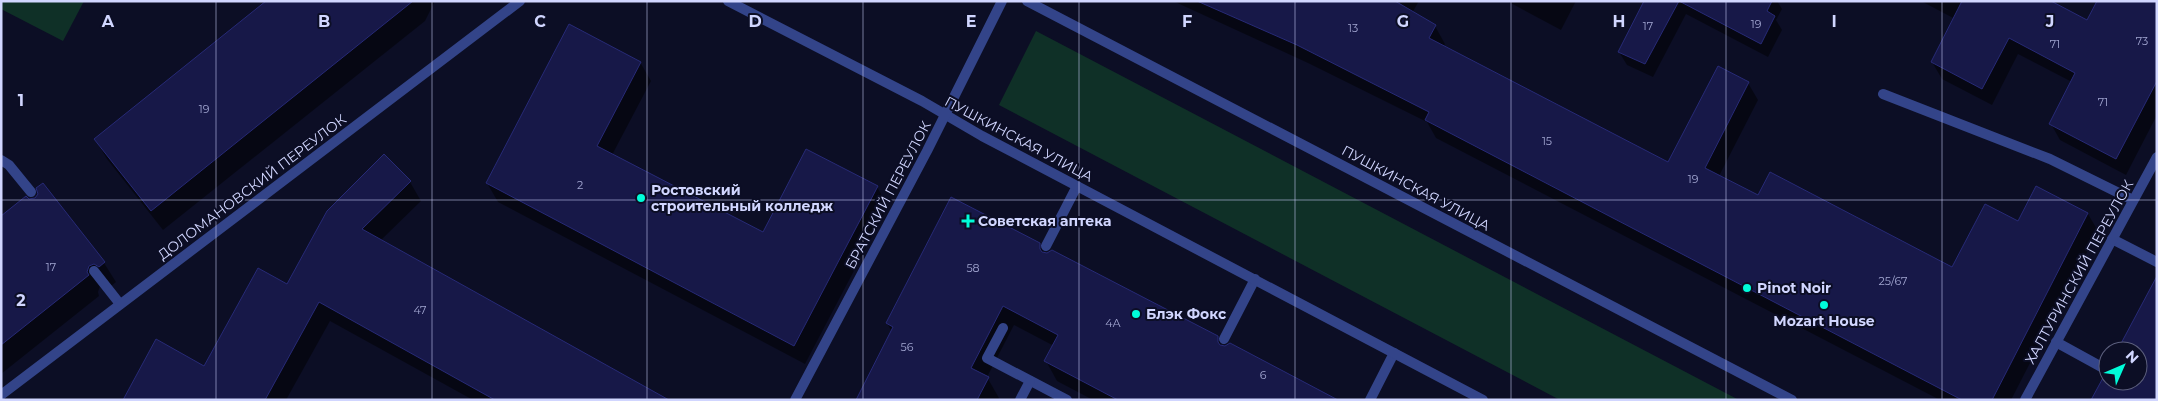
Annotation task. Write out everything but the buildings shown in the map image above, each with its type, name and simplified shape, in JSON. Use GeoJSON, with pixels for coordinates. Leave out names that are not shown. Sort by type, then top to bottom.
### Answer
{"type":"FeatureCollection","features":[{"type":"Feature","properties":{"kind":"street","name":"ДОЛОМАНОВСКИЙ ПЕРЕУЛОК"},"geometry":{"type":"LineString","coordinates":[[1,394],[520,1]]}},
{"type":"Feature","properties":{"kind":"street","name":"ПУШКИНСКАЯ УЛИЦА"},"geometry":{"type":"LineString","coordinates":[[728,1],[922,101],[1077,186],[1483,400]]}},
{"type":"Feature","properties":{"kind":"street","name":"БРАТСКИЙ ПЕРЕУЛОК"},"geometry":{"type":"LineString","coordinates":[[795,400],[945,115],[1002,1]]}},
{"type":"Feature","properties":{"kind":"street","name":"ПУШКИНСКАЯ УЛИЦА"},"geometry":{"type":"LineString","coordinates":[[1027,1],[1792,400]]}},
{"type":"Feature","properties":{"kind":"street"},"geometry":{"type":"LineString","coordinates":[[1883,94],[2050,159],[2133,200]]}},
{"type":"Feature","properties":{"kind":"street","name":"ХАЛТУРИНСКИЙ ПЕРЕУЛОК"},"geometry":{"type":"LineString","coordinates":[[2025,400],[2157,157]]}},
{"type":"Feature","properties":{"kind":"street"},"geometry":{"type":"LineString","coordinates":[[1,160],[9,165],[31,192]]}},
{"type":"Feature","properties":{"kind":"street"},"geometry":{"type":"LineString","coordinates":[[1046,246],[1077,186]]}},
{"type":"Feature","properties":{"kind":"street"},"geometry":{"type":"LineString","coordinates":[[2112,238],[2157,262]]}},
{"type":"Feature","properties":{"kind":"street"},"geometry":{"type":"LineString","coordinates":[[94,271],[120,304]]}},
{"type":"Feature","properties":{"kind":"street"},"geometry":{"type":"LineString","coordinates":[[1224,339],[1255,279]]}},
{"type":"Feature","properties":{"kind":"street"},"geometry":{"type":"LineString","coordinates":[[1003,328],[987,358],[1067,400]]}},
{"type":"Feature","properties":{"kind":"street"},"geometry":{"type":"LineString","coordinates":[[2056,342],[2098,365]]}},
{"type":"Feature","properties":{"kind":"street"},"geometry":{"type":"LineString","coordinates":[[1370,400],[1394,353]]}},
{"type":"Feature","properties":{"kind":"street"},"geometry":{"type":"LineString","coordinates":[[1020,400],[1030,381]]}},
{"type":"Feature","properties":{"kind":"green space"},"geometry":{"type":"Polygon","coordinates":[[[1,1],[84,1],[63,41],[1,9],[1,1]]]}},
{"type":"Feature","properties":{"kind":"green space"},"geometry":{"type":"Polygon","coordinates":[[[1036,31],[1739,400],[1560,400],[999,105],[1036,31]]]}},
{"type":"Feature","properties":{"kind":"place","name":"Ростовский строительный колледж"},"geometry":{"type":"Point","coordinates":[641,198]}},
{"type":"Feature","properties":{"kind":"place","name":"Советская аптека"},"geometry":{"type":"Point","coordinates":[968,221]}},
{"type":"Feature","properties":{"kind":"place","name":"Pinot Noir"},"geometry":{"type":"Point","coordinates":[1747,288]}},
{"type":"Feature","properties":{"kind":"place","name":"Mozart House"},"geometry":{"type":"Point","coordinates":[1824,305]}},
{"type":"Feature","properties":{"kind":"place","name":"Блэк Фокс"},"geometry":{"type":"Point","coordinates":[1136,314]}}]}
